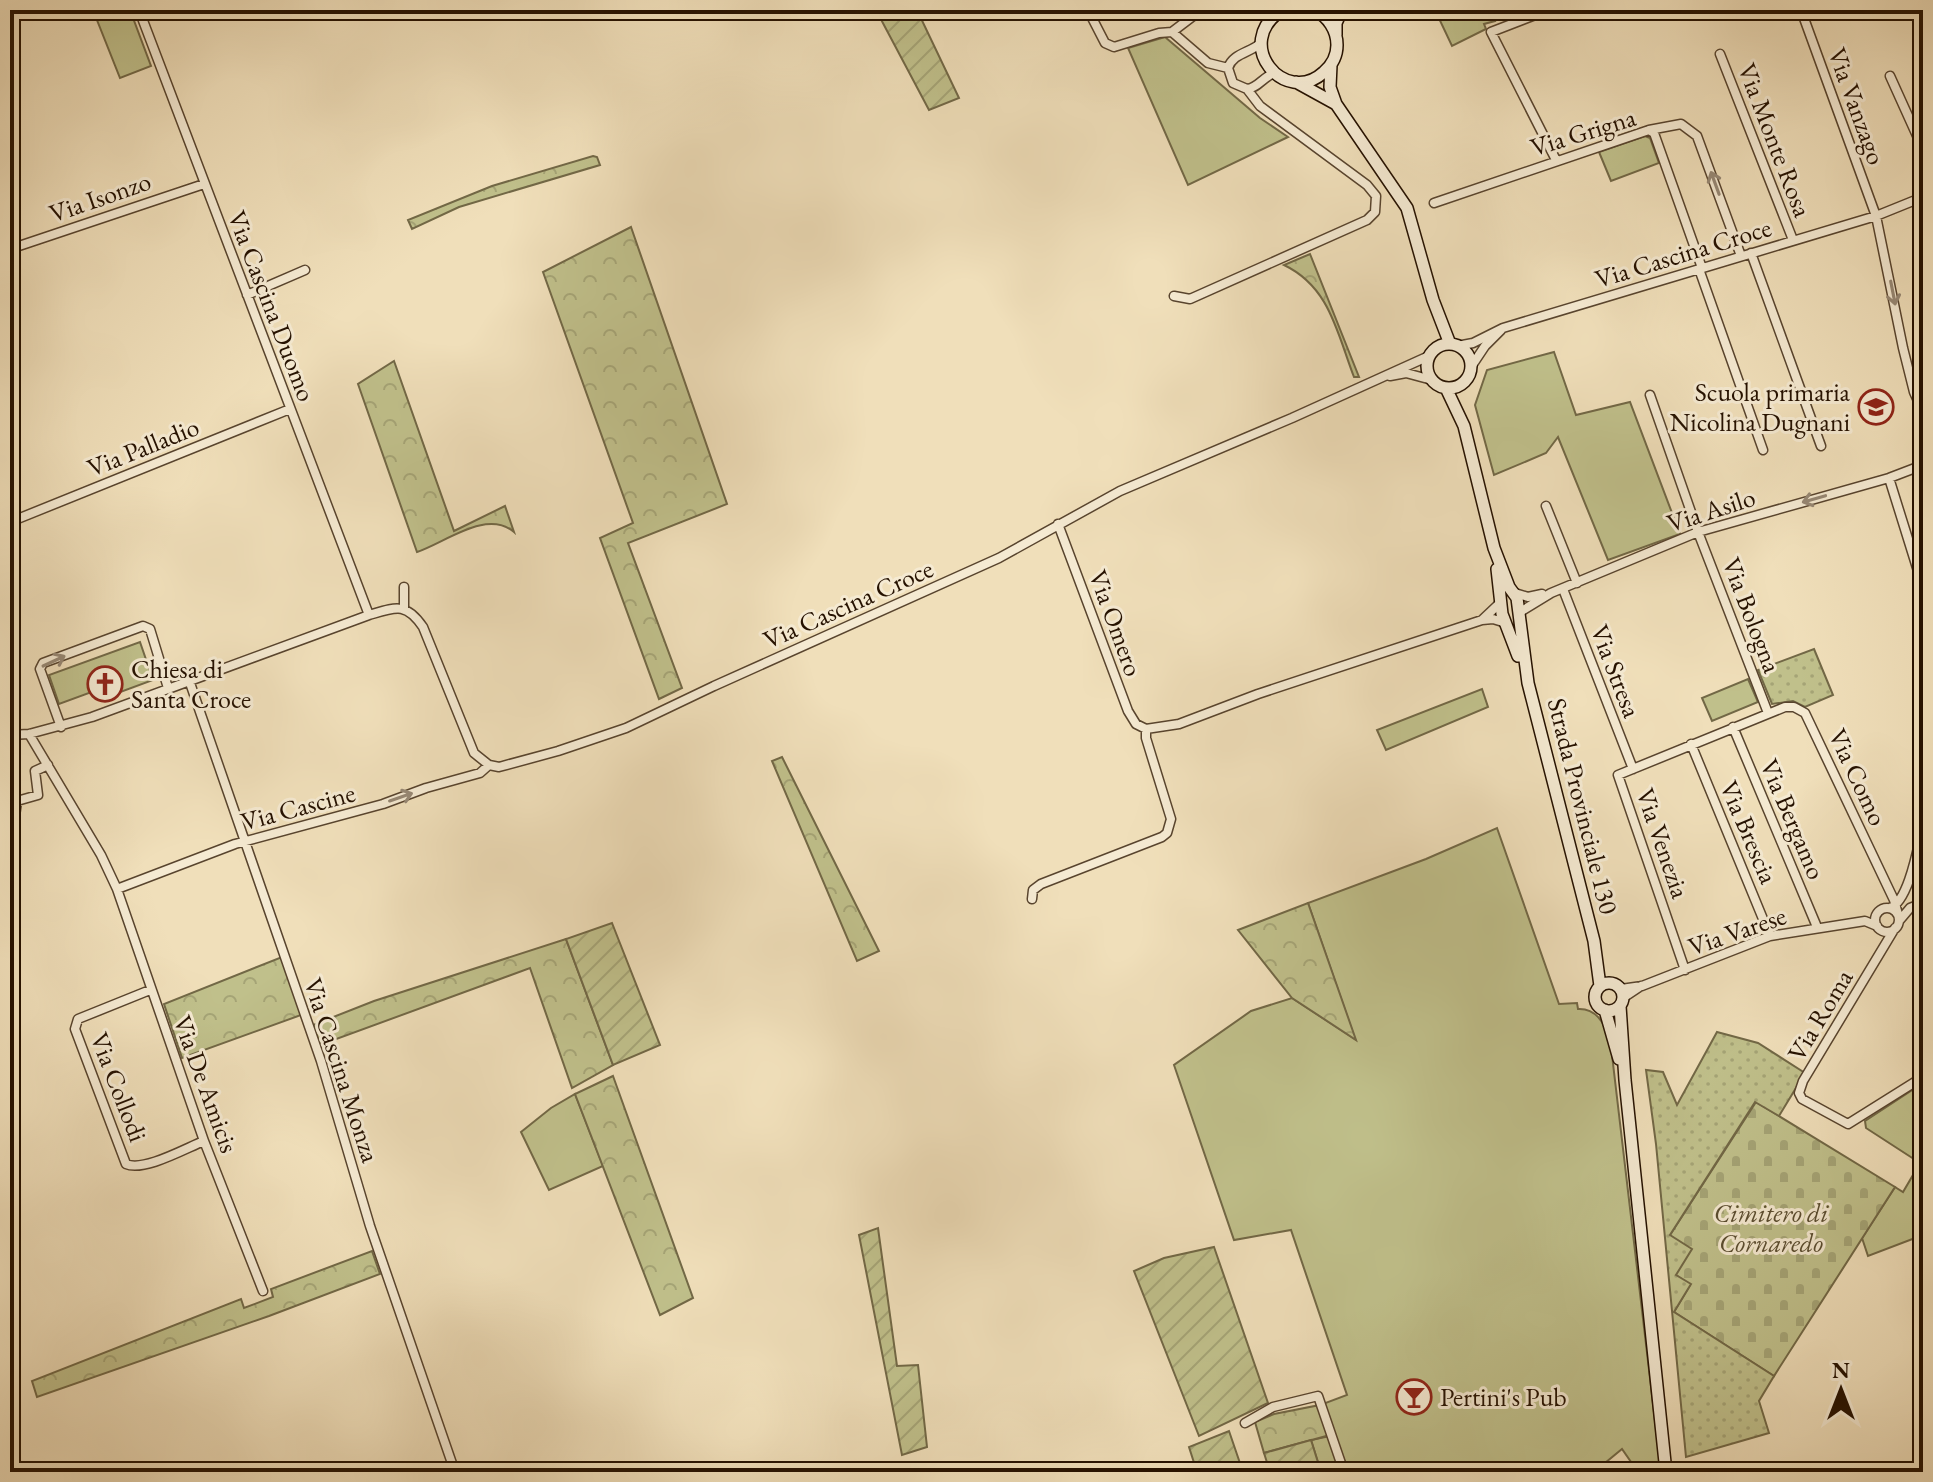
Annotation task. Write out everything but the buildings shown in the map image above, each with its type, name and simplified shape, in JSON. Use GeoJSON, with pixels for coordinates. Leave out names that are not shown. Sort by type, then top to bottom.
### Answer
{"type":"FeatureCollection","features":[{"type":"Feature","properties":{"kind":"street","name":"Via Cascina Duomo"},"geometry":{"type":"LineString","coordinates":[[139,10],[369,615]]}},
{"type":"Feature","properties":{"kind":"street"},"geometry":{"type":"LineString","coordinates":[[1088,10],[1105,43],[1114,47],[1172,32],[1201,10]]}},
{"type":"Feature","properties":{"kind":"street"},"geometry":{"type":"LineString","coordinates":[[1266,10],[1261,43],[1265,62],[1274,73],[1336,104]]}},
{"type":"Feature","properties":{"kind":"street"},"geometry":{"type":"LineString","coordinates":[[1266,24],[1282,10]]}},
{"type":"Feature","properties":{"kind":"street"},"geometry":{"type":"LineString","coordinates":[[1315,10],[1327,19],[1336,35]]}},
{"type":"Feature","properties":{"kind":"street"},"geometry":{"type":"LineString","coordinates":[[1342,10],[1336,23],[1335,56],[1331,65],[1330,87],[1336,104],[1407,208],[1433,300],[1454,345],[1468,354],[1471,367]]}},
{"type":"Feature","properties":{"kind":"street"},"geometry":{"type":"LineString","coordinates":[[1548,10],[1491,32],[1556,160]]}},
{"type":"Feature","properties":{"kind":"street","name":"Via Vanzago"},"geometry":{"type":"LineString","coordinates":[[1801,10],[1876,216],[1906,360],[1923,412]]}},
{"type":"Feature","properties":{"kind":"street"},"geometry":{"type":"LineString","coordinates":[[1172,32],[1208,63],[1228,68]]}},
{"type":"Feature","properties":{"kind":"street"},"geometry":{"type":"LineString","coordinates":[[1228,68],[1236,56],[1250,52],[1261,43]]}},
{"type":"Feature","properties":{"kind":"street","name":"Via Monte Rosa"},"geometry":{"type":"LineString","coordinates":[[1720,54],[1793,240]]}},
{"type":"Feature","properties":{"kind":"street"},"geometry":{"type":"LineString","coordinates":[[1295,82],[1315,78],[1331,65]]}},
{"type":"Feature","properties":{"kind":"street"},"geometry":{"type":"LineString","coordinates":[[1228,68],[1233,83],[1252,88]]}},
{"type":"Feature","properties":{"kind":"street"},"geometry":{"type":"LineString","coordinates":[[1252,88],[1263,77],[1274,73]]}},
{"type":"Feature","properties":{"kind":"street"},"geometry":{"type":"LineString","coordinates":[[1890,76],[1923,149]]}},
{"type":"Feature","properties":{"kind":"street"},"geometry":{"type":"LineString","coordinates":[[1174,296],[1190,299],[1367,220],[1375,212],[1376,196],[1367,185],[1256,101],[1252,88]]}},
{"type":"Feature","properties":{"kind":"street"},"geometry":{"type":"LineString","coordinates":[[1649,130],[1681,124],[1697,136],[1821,446]]}},
{"type":"Feature","properties":{"kind":"street","name":"Via Grigna"},"geometry":{"type":"LineString","coordinates":[[1434,203],[1649,130],[1654,133],[1763,450]]}},
{"type":"Feature","properties":{"kind":"street","name":"Via Isonzo"},"geometry":{"type":"LineString","coordinates":[[10,249],[204,184]]}},
{"type":"Feature","properties":{"kind":"street","name":"Via Cascina Croce"},"geometry":{"type":"LineString","coordinates":[[1454,345],[1473,343],[1503,328],[1876,216],[1923,197]]}},
{"type":"Feature","properties":{"kind":"street"},"geometry":{"type":"LineString","coordinates":[[247,295],[305,270]]}},
{"type":"Feature","properties":{"kind":"street"},"geometry":{"type":"LineString","coordinates":[[1433,300],[1436,334],[1427,368],[1432,380],[1446,388],[1462,384],[1485,346],[1503,328]]}},
{"type":"Feature","properties":{"kind":"street"},"geometry":{"type":"LineString","coordinates":[[1432,352],[1454,345]]}},
{"type":"Feature","properties":{"kind":"street","name":"Via Cascina Croce"},"geometry":{"type":"LineString","coordinates":[[489,765],[499,767],[518,763],[626,728],[738,674],[971,572],[1120,491],[1432,352]]}},
{"type":"Feature","properties":{"kind":"street","name":"Via Cascina Croce"},"geometry":{"type":"LineString","coordinates":[[1381,377],[1406,373],[1432,380]]}},
{"type":"Feature","properties":{"kind":"street","name":"Strada Provinciale 130"},"geometry":{"type":"LineString","coordinates":[[1462,384],[1464,426],[1494,548],[1506,580],[1515,593],[1520,612],[1519,627],[1528,683],[1594,941],[1600,986]]}},
{"type":"Feature","properties":{"kind":"street","name":"Strada Provinciale 130"},"geometry":{"type":"LineString","coordinates":[[1446,388],[1464,426]]}},
{"type":"Feature","properties":{"kind":"street","name":"Via Bologna"},"geometry":{"type":"LineString","coordinates":[[1650,395],[1698,532],[1768,713]]}},
{"type":"Feature","properties":{"kind":"street","name":"Via Palladio"},"geometry":{"type":"LineString","coordinates":[[10,522],[290,409]]}},
{"type":"Feature","properties":{"kind":"street","name":"Via Asilo"},"geometry":{"type":"LineString","coordinates":[[1515,593],[1528,597],[1551,593],[1698,532],[1889,478],[1923,465]]}},
{"type":"Feature","properties":{"kind":"street"},"geometry":{"type":"LineString","coordinates":[[1889,478],[1923,587]]}},
{"type":"Feature","properties":{"kind":"street"},"geometry":{"type":"LineString","coordinates":[[1546,506],[1577,583]]}},
{"type":"Feature","properties":{"kind":"street","name":"Via Omero"},"geometry":{"type":"LineString","coordinates":[[1058,524],[1128,711],[1136,724],[1146,729]]}},
{"type":"Feature","properties":{"kind":"street","name":"Strada Provinciale 130"},"geometry":{"type":"LineString","coordinates":[[1494,548],[1500,603],[1528,683]]}},
{"type":"Feature","properties":{"kind":"street"},"geometry":{"type":"LineString","coordinates":[[404,587],[404,608]]}},
{"type":"Feature","properties":{"kind":"street","name":"Via Stresa"},"geometry":{"type":"LineString","coordinates":[[1563,589],[1633,769]]}},
{"type":"Feature","properties":{"kind":"street","name":"Via Asilo"},"geometry":{"type":"LineString","coordinates":[[1520,612],[1551,593]]}},
{"type":"Feature","properties":{"kind":"street"},"geometry":{"type":"LineString","coordinates":[[1482,620],[1500,603]]}},
{"type":"Feature","properties":{"kind":"street"},"geometry":{"type":"LineString","coordinates":[[10,735],[61,727],[369,615],[404,608],[412,612],[423,627],[474,753],[489,765]]}},
{"type":"Feature","properties":{"kind":"street"},"geometry":{"type":"LineString","coordinates":[[1032,899],[1033,890],[1041,884],[1167,833],[1171,819],[1146,738],[1146,729],[1179,724],[1258,694],[1482,620],[1506,623]]}},
{"type":"Feature","properties":{"kind":"street"},"geometry":{"type":"LineString","coordinates":[[61,727],[40,669],[43,663],[143,626],[150,629],[168,688]]}},
{"type":"Feature","properties":{"kind":"street","name":"Via Cascina Monza"},"geometry":{"type":"LineString","coordinates":[[189,680],[321,1061],[370,1226],[455,1472]]}},
{"type":"Feature","properties":{"kind":"street","name":"Via Como"},"geometry":{"type":"LineString","coordinates":[[1768,713],[1794,707],[1805,713],[1888,887],[1896,916]]}},
{"type":"Feature","properties":{"kind":"street"},"geometry":{"type":"LineString","coordinates":[[1633,769],[1768,713]]}},
{"type":"Feature","properties":{"kind":"street","name":"Via Bergamo"},"geometry":{"type":"LineString","coordinates":[[1733,727],[1817,927]]}},
{"type":"Feature","properties":{"kind":"street","name":"Via De Amicis"},"geometry":{"type":"LineString","coordinates":[[29,734],[101,855],[117,889],[204,1141],[263,1291]]}},
{"type":"Feature","properties":{"kind":"street","name":"Via Brescia"},"geometry":{"type":"LineString","coordinates":[[1691,744],[1770,936]]}},
{"type":"Feature","properties":{"kind":"street"},"geometry":{"type":"LineString","coordinates":[[10,827],[14,824],[17,801],[38,795],[35,771],[48,765]]}},
{"type":"Feature","properties":{"kind":"street","name":"Via Cascine"},"geometry":{"type":"LineString","coordinates":[[117,889],[235,844],[383,804],[480,773],[489,765]]}},
{"type":"Feature","properties":{"kind":"street","name":"Via Venezia"},"geometry":{"type":"LineString","coordinates":[[1633,769],[1618,775],[1685,970]]}},
{"type":"Feature","properties":{"kind":"street","name":"Via Roma"},"geometry":{"type":"LineString","coordinates":[[1923,826],[1884,949],[1799,1090],[1802,1099],[1848,1124],[1923,1077]]}},
{"type":"Feature","properties":{"kind":"street"},"geometry":{"type":"LineString","coordinates":[[1888,887],[1898,890],[1906,885],[1908,899],[1920,904]]}},
{"type":"Feature","properties":{"kind":"street"},"geometry":{"type":"LineString","coordinates":[[1896,916],[1920,904]]}},
{"type":"Feature","properties":{"kind":"street"},"geometry":{"type":"LineString","coordinates":[[1879,911],[1876,918],[1884,949]]}},
{"type":"Feature","properties":{"kind":"street","name":"Via Varese"},"geometry":{"type":"LineString","coordinates":[[1620,994],[1770,936],[1865,921],[1886,931],[1896,916],[1879,911],[1848,923]]}},
{"type":"Feature","properties":{"kind":"street","name":"Strada Provinciale 130"},"geometry":{"type":"LineString","coordinates":[[1594,941],[1620,994]]}},
{"type":"Feature","properties":{"kind":"street"},"geometry":{"type":"LineString","coordinates":[[1625,1080],[1605,1010],[1596,999],[1600,986],[1607,983],[1620,994],[1625,1080],[1666,1472]]}},
{"type":"Feature","properties":{"kind":"street","name":"Via Collodi"},"geometry":{"type":"LineString","coordinates":[[150,990],[78,1019],[75,1029],[126,1164],[143,1166],[204,1141]]}},
{"type":"Feature","properties":{"kind":"street"},"geometry":{"type":"LineString","coordinates":[[1605,1010],[1613,1010],[1620,994]]}},
{"type":"Feature","properties":{"kind":"street"},"geometry":{"type":"LineString","coordinates":[[1245,1423],[1273,1407],[1318,1396],[1344,1472]]}},
{"type":"Feature","properties":{"kind":"green space"},"geometry":{"type":"Polygon","coordinates":[[[93,10],[130,10],[151,66],[120,78],[93,10]]]}},
{"type":"Feature","properties":{"kind":"green space"},"geometry":{"type":"Polygon","coordinates":[[[876,10],[917,10],[959,98],[929,110],[876,10]]]}},
{"type":"Feature","properties":{"kind":"green space"},"geometry":{"type":"Polygon","coordinates":[[[1435,10],[1490,10],[1495,21],[1484,24],[1486,29],[1452,46],[1435,10]]]}},
{"type":"Feature","properties":{"kind":"green space"},"geometry":{"type":"Polygon","coordinates":[[[1165,37],[1260,118],[1288,137],[1188,185],[1128,48],[1165,37]]]}},
{"type":"Feature","properties":{"kind":"green space"},"geometry":{"type":"Polygon","coordinates":[[[1645,136],[1650,138],[1659,163],[1611,181],[1599,152],[1645,136]]]}},
{"type":"Feature","properties":{"kind":"green space"},"geometry":{"type":"Polygon","coordinates":[[[597,157],[600,165],[459,207],[412,229],[408,220],[492,186],[597,157]]]}},
{"type":"Feature","properties":{"kind":"green space"},"geometry":{"type":"Polygon","coordinates":[[[631,227],[727,504],[628,543],[682,688],[659,699],[600,538],[633,523],[543,272],[631,227]]]}},
{"type":"Feature","properties":{"kind":"green space"},"geometry":{"type":"Polygon","coordinates":[[[1310,254],[1359,377],[1354,377],[1337,328],[1322,299],[1300,274],[1284,265],[1310,254]]]}},
{"type":"Feature","properties":{"kind":"green space"},"geometry":{"type":"Polygon","coordinates":[[[1554,352],[1576,415],[1630,402],[1680,534],[1608,560],[1558,437],[1546,453],[1494,475],[1475,405],[1487,370],[1554,352]]]}},
{"type":"Feature","properties":{"kind":"green space"},"geometry":{"type":"Polygon","coordinates":[[[394,361],[454,531],[505,506],[514,532],[492,524],[479,526],[417,552],[358,384],[394,361]]]}},
{"type":"Feature","properties":{"kind":"green space"},"geometry":{"type":"Polygon","coordinates":[[[140,642],[153,680],[115,694],[108,676],[104,675],[97,680],[100,689],[59,704],[49,675],[140,642]]]}},
{"type":"Feature","properties":{"kind":"green space"},"geometry":{"type":"Polygon","coordinates":[[[1814,649],[1833,695],[1805,707],[1793,701],[1772,704],[1758,670],[1814,649]]]}},
{"type":"Feature","properties":{"kind":"green space"},"geometry":{"type":"Polygon","coordinates":[[[1748,679],[1758,702],[1712,721],[1702,698],[1748,679]]]}},
{"type":"Feature","properties":{"kind":"green space"},"geometry":{"type":"Polygon","coordinates":[[[1482,689],[1488,707],[1386,750],[1377,730],[1482,689]]]}},
{"type":"Feature","properties":{"kind":"green space"},"geometry":{"type":"Polygon","coordinates":[[[782,757],[879,951],[857,961],[772,761],[782,757]]]}},
{"type":"Feature","properties":{"kind":"green space"},"geometry":{"type":"Polygon","coordinates":[[[1497,828],[1559,1004],[1577,1003],[1578,1009],[1590,1011],[1602,1022],[1610,1038],[1661,1472],[1638,1472],[1622,1449],[1594,1472],[1321,1472],[1311,1440],[1330,1436],[1320,1405],[1347,1395],[1291,1230],[1234,1240],[1174,1065],[1251,1011],[1292,998],[1355,1039],[1308,903],[1426,859],[1497,828]]]}},
{"type":"Feature","properties":{"kind":"green space"},"geometry":{"type":"Polygon","coordinates":[[[1308,903],[1356,1040],[1292,998],[1238,930],[1308,903]]]}},
{"type":"Feature","properties":{"kind":"green space"},"geometry":{"type":"Polygon","coordinates":[[[612,923],[660,1045],[613,1065],[566,939],[612,923]]]}},
{"type":"Feature","properties":{"kind":"green space"},"geometry":{"type":"Polygon","coordinates":[[[566,939],[613,1065],[572,1088],[530,968],[320,1045],[313,1025],[374,1001],[566,939]]]}},
{"type":"Feature","properties":{"kind":"green space"},"geometry":{"type":"Polygon","coordinates":[[[282,957],[301,1015],[182,1058],[164,1004],[282,957]]]}},
{"type":"Feature","properties":{"kind":"green space"},"geometry":{"type":"Polygon","coordinates":[[[1717,1032],[1758,1043],[1805,1073],[1779,1116],[1755,1102],[1670,1235],[1692,1249],[1676,1275],[1691,1284],[1674,1312],[1774,1376],[1759,1401],[1769,1433],[1686,1457],[1646,1070],[1663,1072],[1677,1105],[1717,1032]]]}},
{"type":"Feature","properties":{"kind":"green space"},"geometry":{"type":"Polygon","coordinates":[[[613,1076],[693,1298],[660,1315],[575,1094],[613,1076]]]}},
{"type":"Feature","properties":{"kind":"green space"},"geometry":{"type":"Polygon","coordinates":[[[1923,1083],[1923,1235],[1868,1256],[1862,1238],[1895,1187],[1903,1192],[1920,1163],[1866,1128],[1865,1121],[1923,1083]]]}},
{"type":"Feature","properties":{"kind":"green space"},"geometry":{"type":"Polygon","coordinates":[[[575,1094],[603,1166],[549,1190],[521,1132],[575,1094]]]}},
{"type":"Feature","properties":{"kind":"green space","name":"Cimitero di Cornaredo"},"geometry":{"type":"Polygon","coordinates":[[[1756,1102],[1895,1187],[1774,1376],[1674,1312],[1690,1285],[1676,1275],[1670,1235],[1756,1102]]]}},
{"type":"Feature","properties":{"kind":"green space"},"geometry":{"type":"Polygon","coordinates":[[[878,1228],[897,1366],[918,1365],[927,1447],[902,1455],[859,1235],[878,1228]]]}},
{"type":"Feature","properties":{"kind":"green space"},"geometry":{"type":"Polygon","coordinates":[[[1214,1247],[1268,1403],[1199,1436],[1134,1271],[1164,1258],[1214,1247]]]}},
{"type":"Feature","properties":{"kind":"green space"},"geometry":{"type":"Polygon","coordinates":[[[372,1251],[380,1274],[37,1397],[32,1381],[241,1299],[244,1308],[273,1297],[271,1289],[372,1251]]]}},
{"type":"Feature","properties":{"kind":"green space"},"geometry":{"type":"Polygon","coordinates":[[[1320,1405],[1330,1435],[1264,1453],[1255,1422],[1274,1414],[1320,1405]]]}},
{"type":"Feature","properties":{"kind":"green space"},"geometry":{"type":"Polygon","coordinates":[[[1229,1431],[1243,1472],[1197,1472],[1189,1447],[1229,1431]]]}},
{"type":"Feature","properties":{"kind":"green space"},"geometry":{"type":"Polygon","coordinates":[[[1311,1440],[1321,1472],[1270,1472],[1264,1453],[1311,1440]]]}},
{"type":"Feature","properties":{"kind":"place","name":"Scuola primaria Nicolina Dugnani"},"geometry":{"type":"Point","coordinates":[1876,407]}},
{"type":"Feature","properties":{"kind":"place","name":"Chiesa di Santa Croce"},"geometry":{"type":"Point","coordinates":[105,684]}},
{"type":"Feature","properties":{"kind":"place","name":"Pertini's Pub"},"geometry":{"type":"Point","coordinates":[1414,1397]}}]}
